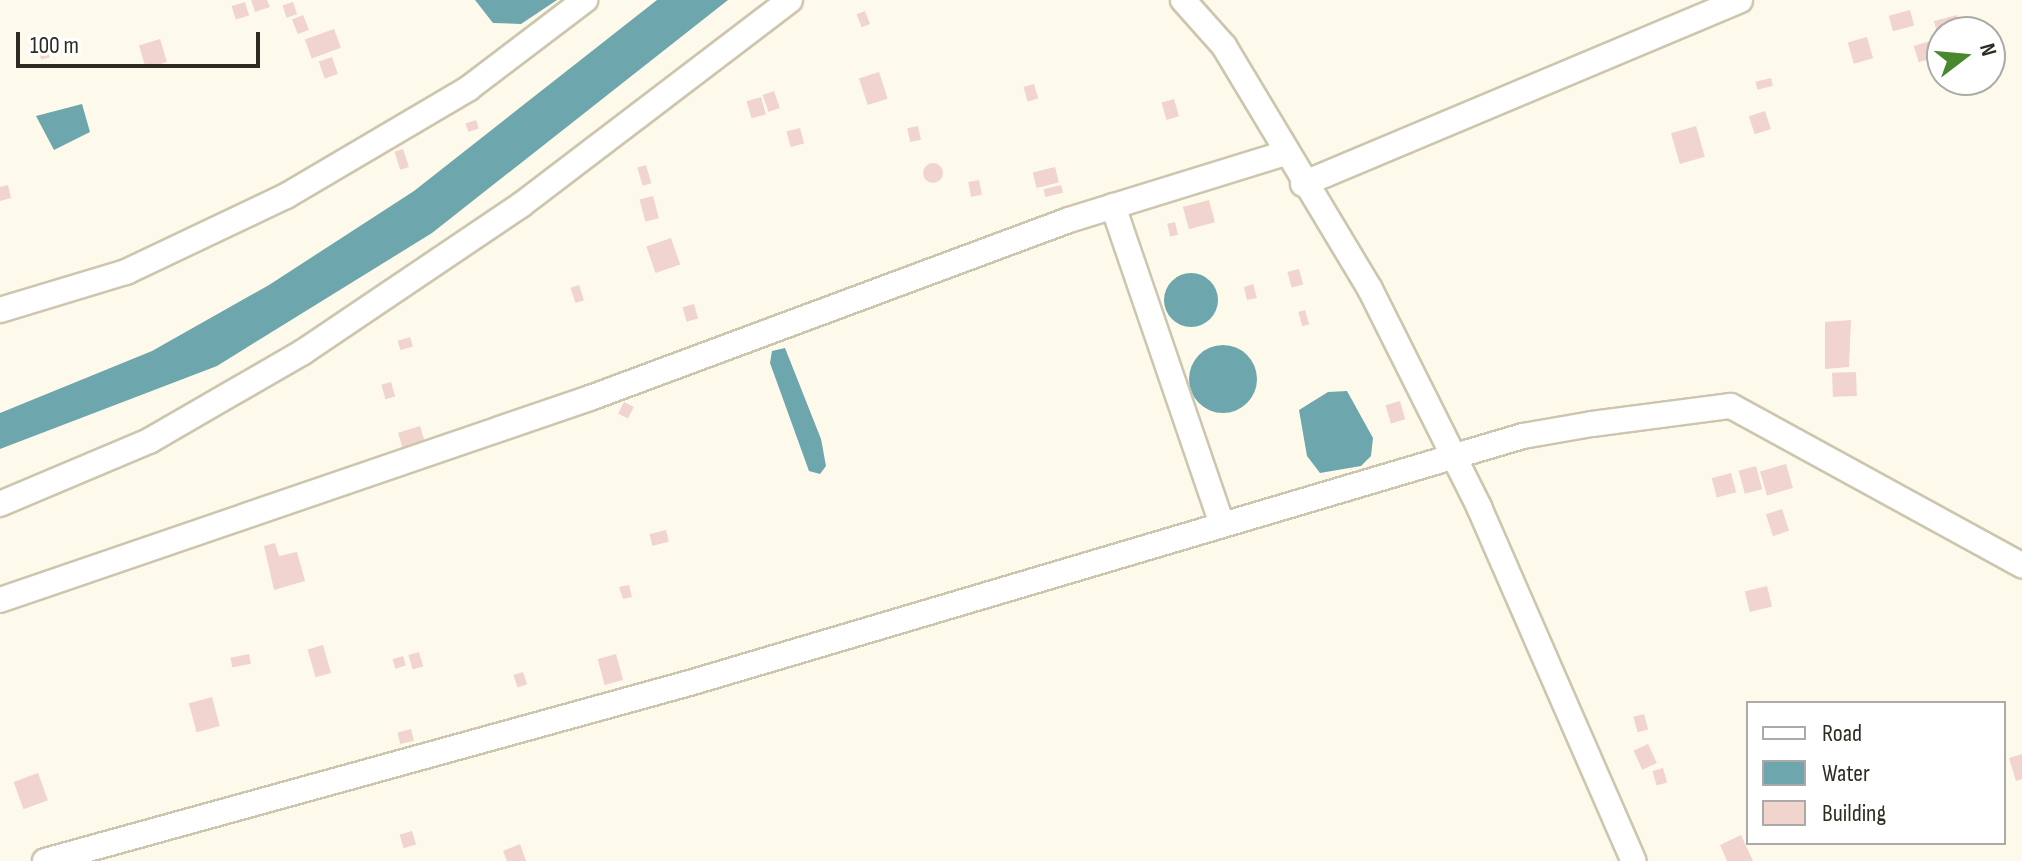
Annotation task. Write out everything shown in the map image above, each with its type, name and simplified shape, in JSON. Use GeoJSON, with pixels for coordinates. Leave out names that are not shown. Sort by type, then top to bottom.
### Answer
{"type":"FeatureCollection","features":[{"type":"Feature","properties":{"kind":"street"},"geometry":{"type":"LineString","coordinates":[[0,310],[126,272],[286,196],[469,88],[585,0]]}},
{"type":"Feature","properties":{"kind":"street"},"geometry":{"type":"LineString","coordinates":[[0,504],[149,441],[303,352],[521,205],[790,0]]}},
{"type":"Feature","properties":{"kind":"street"},"geometry":{"type":"LineString","coordinates":[[1183,0],[1224,46],[1303,184],[1370,289],[1454,457],[1634,861]]}},
{"type":"Feature","properties":{"kind":"street"},"geometry":{"type":"LineString","coordinates":[[1303,184],[1740,0]]}},
{"type":"Feature","properties":{"kind":"street"},"geometry":{"type":"LineString","coordinates":[[0,600],[576,403],[1113,206],[1285,153]]}},
{"type":"Feature","properties":{"kind":"street"},"geometry":{"type":"LineString","coordinates":[[1113,206],[1222,525]]}},
{"type":"Feature","properties":{"kind":"street"},"geometry":{"type":"LineString","coordinates":[[45,861],[1523,436],[1731,406],[2022,565]]}},
{"type":"Feature","properties":{"kind":"water"},"geometry":{"type":"Polygon","coordinates":[[[475,0],[557,0],[521,24],[493,23],[475,0]]]}},
{"type":"Feature","properties":{"kind":"water"},"geometry":{"type":"Polygon","coordinates":[[[657,0],[728,0],[432,233],[217,366],[0,449],[0,413],[152,351],[269,285],[414,191],[657,0]]]}},
{"type":"Feature","properties":{"kind":"water"},"geometry":{"type":"Polygon","coordinates":[[[82,104],[90,132],[54,150],[36,116],[82,104]]]}},
{"type":"Feature","properties":{"kind":"water"},"geometry":{"type":"Polygon","coordinates":[[[1191,273],[1210,281],[1218,300],[1210,319],[1191,327],[1172,319],[1164,300],[1172,281],[1191,273]]]}},
{"type":"Feature","properties":{"kind":"water"},"geometry":{"type":"Polygon","coordinates":[[[1230,345],[1251,360],[1257,379],[1255,392],[1247,403],[1230,413],[1216,413],[1199,403],[1191,392],[1189,372],[1199,355],[1210,347],[1230,345]]]}},
{"type":"Feature","properties":{"kind":"water"},"geometry":{"type":"Polygon","coordinates":[[[785,348],[821,439],[826,466],[820,474],[809,471],[770,363],[772,351],[785,348]]]}},
{"type":"Feature","properties":{"kind":"water"},"geometry":{"type":"Polygon","coordinates":[[[1347,391],[1373,438],[1371,456],[1361,466],[1320,473],[1307,456],[1299,410],[1328,392],[1347,391]]]}},
{"type":"Feature","properties":{"kind":"building"},"geometry":{"type":"Polygon","coordinates":[[[251,0],[267,0],[270,7],[255,12],[251,0]]]}},
{"type":"Feature","properties":{"kind":"building"},"geometry":{"type":"Polygon","coordinates":[[[245,2],[249,15],[236,19],[232,6],[245,2]]]}},
{"type":"Feature","properties":{"kind":"building"},"geometry":{"type":"Polygon","coordinates":[[[293,2],[297,14],[287,18],[283,5],[293,2]]]}},
{"type":"Feature","properties":{"kind":"building"},"geometry":{"type":"Polygon","coordinates":[[[1910,10],[1914,25],[1893,31],[1889,16],[1910,10]]]}},
{"type":"Feature","properties":{"kind":"building"},"geometry":{"type":"Polygon","coordinates":[[[865,11],[870,24],[862,27],[857,14],[865,11]]]}},
{"type":"Feature","properties":{"kind":"building"},"geometry":{"type":"Polygon","coordinates":[[[303,15],[309,30],[298,34],[292,19],[303,15]]]}},
{"type":"Feature","properties":{"kind":"building"},"geometry":{"type":"Polygon","coordinates":[[[334,29],[341,48],[312,58],[305,40],[334,29]]]}},
{"type":"Feature","properties":{"kind":"building"},"geometry":{"type":"Polygon","coordinates":[[[1867,37],[1873,58],[1854,64],[1848,43],[1867,37]]]}},
{"type":"Feature","properties":{"kind":"building"},"geometry":{"type":"Polygon","coordinates":[[[160,39],[167,62],[146,68],[139,45],[160,39]]]}},
{"type":"Feature","properties":{"kind":"building"},"geometry":{"type":"Polygon","coordinates":[[[46,41],[50,58],[41,60],[37,43],[46,41]]]}},
{"type":"Feature","properties":{"kind":"building"},"geometry":{"type":"Polygon","coordinates":[[[1926,42],[1926,60],[1919,62],[1914,46],[1926,42]]]}},
{"type":"Feature","properties":{"kind":"building"},"geometry":{"type":"Polygon","coordinates":[[[332,57],[338,74],[325,79],[319,62],[332,57]]]}},
{"type":"Feature","properties":{"kind":"building"},"geometry":{"type":"Polygon","coordinates":[[[879,72],[888,99],[868,105],[859,78],[879,72]]]}},
{"type":"Feature","properties":{"kind":"building"},"geometry":{"type":"Polygon","coordinates":[[[1771,78],[1773,86],[1757,90],[1755,82],[1771,78]]]}},
{"type":"Feature","properties":{"kind":"building"},"geometry":{"type":"Polygon","coordinates":[[[1034,84],[1038,98],[1028,101],[1023,87],[1034,84]]]}},
{"type":"Feature","properties":{"kind":"building"},"geometry":{"type":"Polygon","coordinates":[[[774,91],[780,108],[769,112],[763,95],[774,91]]]}},
{"type":"Feature","properties":{"kind":"building"},"geometry":{"type":"Polygon","coordinates":[[[761,97],[766,114],[752,118],[747,101],[761,97]]]}},
{"type":"Feature","properties":{"kind":"building"},"geometry":{"type":"Polygon","coordinates":[[[1174,99],[1179,116],[1166,120],[1162,103],[1174,99]]]}},
{"type":"Feature","properties":{"kind":"building"},"geometry":{"type":"Polygon","coordinates":[[[1765,111],[1771,129],[1755,134],[1749,116],[1765,111]]]}},
{"type":"Feature","properties":{"kind":"building"},"geometry":{"type":"Polygon","coordinates":[[[476,120],[479,129],[468,132],[466,123],[476,120]]]}},
{"type":"Feature","properties":{"kind":"building"},"geometry":{"type":"Polygon","coordinates":[[[918,126],[921,140],[910,142],[907,128],[918,126]]]}},
{"type":"Feature","properties":{"kind":"building"},"geometry":{"type":"Polygon","coordinates":[[[1696,126],[1705,157],[1680,164],[1671,133],[1696,126]]]}},
{"type":"Feature","properties":{"kind":"building"},"geometry":{"type":"Polygon","coordinates":[[[800,128],[804,143],[791,147],[786,132],[800,128]]]}},
{"type":"Feature","properties":{"kind":"building"},"geometry":{"type":"Polygon","coordinates":[[[403,149],[409,167],[400,170],[394,152],[403,149]]]}},
{"type":"Feature","properties":{"kind":"building"},"geometry":{"type":"Polygon","coordinates":[[[929,163],[937,163],[943,173],[937,183],[929,183],[923,177],[923,169],[929,163]]]}},
{"type":"Feature","properties":{"kind":"building"},"geometry":{"type":"Polygon","coordinates":[[[646,165],[651,183],[643,186],[637,167],[646,165]]]}},
{"type":"Feature","properties":{"kind":"building"},"geometry":{"type":"Polygon","coordinates":[[[1055,167],[1059,183],[1037,188],[1033,173],[1055,167]]]}},
{"type":"Feature","properties":{"kind":"building"},"geometry":{"type":"Polygon","coordinates":[[[979,180],[982,195],[971,197],[968,182],[979,180]]]}},
{"type":"Feature","properties":{"kind":"building"},"geometry":{"type":"Polygon","coordinates":[[[8,185],[11,198],[0,201],[0,187],[8,185]]]}},
{"type":"Feature","properties":{"kind":"building"},"geometry":{"type":"Polygon","coordinates":[[[1061,185],[1063,193],[1045,197],[1044,189],[1061,185]]]}},
{"type":"Feature","properties":{"kind":"building"},"geometry":{"type":"Polygon","coordinates":[[[653,196],[659,218],[645,222],[639,200],[653,196]]]}},
{"type":"Feature","properties":{"kind":"building"},"geometry":{"type":"Polygon","coordinates":[[[1209,200],[1215,222],[1189,229],[1183,207],[1209,200]]]}},
{"type":"Feature","properties":{"kind":"building"},"geometry":{"type":"Polygon","coordinates":[[[1175,222],[1178,235],[1170,236],[1167,224],[1175,222]]]}},
{"type":"Feature","properties":{"kind":"building"},"geometry":{"type":"Polygon","coordinates":[[[671,238],[680,264],[656,273],[646,246],[671,238]]]}},
{"type":"Feature","properties":{"kind":"building"},"geometry":{"type":"Polygon","coordinates":[[[1299,269],[1303,284],[1292,288],[1287,272],[1299,269]]]}},
{"type":"Feature","properties":{"kind":"building"},"geometry":{"type":"Polygon","coordinates":[[[1253,284],[1257,298],[1247,300],[1244,287],[1253,284]]]}},
{"type":"Feature","properties":{"kind":"building"},"geometry":{"type":"Polygon","coordinates":[[[579,285],[584,300],[575,303],[570,288],[579,285]]]}},
{"type":"Feature","properties":{"kind":"building"},"geometry":{"type":"Polygon","coordinates":[[[694,304],[698,318],[687,322],[682,307],[694,304]]]}},
{"type":"Feature","properties":{"kind":"building"},"geometry":{"type":"Polygon","coordinates":[[[1305,310],[1309,324],[1302,326],[1298,312],[1305,310]]]}},
{"type":"Feature","properties":{"kind":"building"},"geometry":{"type":"Polygon","coordinates":[[[1851,320],[1849,367],[1825,369],[1825,322],[1851,320]]]}},
{"type":"Feature","properties":{"kind":"building"},"geometry":{"type":"Polygon","coordinates":[[[410,337],[413,347],[400,350],[398,341],[410,337]]]}},
{"type":"Feature","properties":{"kind":"building"},"geometry":{"type":"Polygon","coordinates":[[[1856,372],[1857,396],[1833,397],[1832,373],[1856,372]]]}},
{"type":"Feature","properties":{"kind":"building"},"geometry":{"type":"Polygon","coordinates":[[[391,382],[395,396],[386,399],[381,385],[391,382]]]}},
{"type":"Feature","properties":{"kind":"building"},"geometry":{"type":"Polygon","coordinates":[[[1400,401],[1405,419],[1391,423],[1386,405],[1400,401]]]}},
{"type":"Feature","properties":{"kind":"building"},"geometry":{"type":"Polygon","coordinates":[[[624,402],[634,407],[628,419],[618,414],[624,402]]]}},
{"type":"Feature","properties":{"kind":"building"},"geometry":{"type":"Polygon","coordinates":[[[420,426],[427,449],[405,456],[398,433],[420,426]]]}},
{"type":"Feature","properties":{"kind":"building"},"geometry":{"type":"Polygon","coordinates":[[[1786,464],[1793,488],[1767,495],[1760,471],[1786,464]]]}},
{"type":"Feature","properties":{"kind":"building"},"geometry":{"type":"Polygon","coordinates":[[[1756,466],[1762,489],[1745,494],[1739,471],[1756,466]]]}},
{"type":"Feature","properties":{"kind":"building"},"geometry":{"type":"Polygon","coordinates":[[[1731,473],[1736,492],[1717,497],[1712,478],[1731,473]]]}},
{"type":"Feature","properties":{"kind":"building"},"geometry":{"type":"Polygon","coordinates":[[[1782,509],[1789,531],[1773,536],[1766,514],[1782,509]]]}},
{"type":"Feature","properties":{"kind":"building"},"geometry":{"type":"Polygon","coordinates":[[[666,530],[669,542],[652,546],[650,534],[666,530]]]}},
{"type":"Feature","properties":{"kind":"building"},"geometry":{"type":"Polygon","coordinates":[[[275,543],[279,556],[297,552],[305,581],[274,590],[264,546],[275,543]]]}},
{"type":"Feature","properties":{"kind":"building"},"geometry":{"type":"Polygon","coordinates":[[[629,585],[632,597],[623,599],[619,587],[629,585]]]}},
{"type":"Feature","properties":{"kind":"building"},"geometry":{"type":"Polygon","coordinates":[[[1767,586],[1772,606],[1750,612],[1745,592],[1767,586]]]}},
{"type":"Feature","properties":{"kind":"building"},"geometry":{"type":"Polygon","coordinates":[[[323,645],[331,673],[316,677],[308,649],[323,645]]]}},
{"type":"Feature","properties":{"kind":"building"},"geometry":{"type":"Polygon","coordinates":[[[419,652],[423,666],[413,669],[408,655],[419,652]]]}},
{"type":"Feature","properties":{"kind":"building"},"geometry":{"type":"Polygon","coordinates":[[[249,654],[251,664],[232,667],[230,658],[249,654]]]}},
{"type":"Feature","properties":{"kind":"building"},"geometry":{"type":"Polygon","coordinates":[[[616,654],[623,680],[605,685],[598,659],[616,654]]]}},
{"type":"Feature","properties":{"kind":"building"},"geometry":{"type":"Polygon","coordinates":[[[403,656],[406,666],[395,669],[392,659],[403,656]]]}},
{"type":"Feature","properties":{"kind":"building"},"geometry":{"type":"Polygon","coordinates":[[[523,672],[527,684],[518,687],[513,675],[523,672]]]}},
{"type":"Feature","properties":{"kind":"building"},"geometry":{"type":"Polygon","coordinates":[[[212,697],[220,726],[197,732],[189,703],[212,697]]]}},
{"type":"Feature","properties":{"kind":"building"},"geometry":{"type":"Polygon","coordinates":[[[1644,714],[1648,729],[1638,732],[1633,717],[1644,714]]]}},
{"type":"Feature","properties":{"kind":"building"},"geometry":{"type":"Polygon","coordinates":[[[411,729],[414,741],[400,744],[397,732],[411,729]]]}},
{"type":"Feature","properties":{"kind":"building"},"geometry":{"type":"Polygon","coordinates":[[[1648,744],[1657,763],[1642,770],[1633,751],[1648,744]]]}},
{"type":"Feature","properties":{"kind":"building"},"geometry":{"type":"Polygon","coordinates":[[[2022,754],[2022,779],[2016,781],[2009,758],[2022,754]]]}},
{"type":"Feature","properties":{"kind":"building"},"geometry":{"type":"Polygon","coordinates":[[[1663,768],[1667,782],[1657,785],[1652,771],[1663,768]]]}},
{"type":"Feature","properties":{"kind":"building"},"geometry":{"type":"Polygon","coordinates":[[[38,773],[48,800],[23,809],[14,782],[38,773]]]}},
{"type":"Feature","properties":{"kind":"building"},"geometry":{"type":"Polygon","coordinates":[[[412,831],[416,844],[404,848],[400,835],[412,831]]]}},
{"type":"Feature","properties":{"kind":"building"},"geometry":{"type":"Polygon","coordinates":[[[1741,835],[1753,861],[1727,861],[1720,845],[1741,835]]]}},
{"type":"Feature","properties":{"kind":"building"},"geometry":{"type":"Polygon","coordinates":[[[520,844],[526,861],[507,861],[503,851],[520,844]]]}}]}
